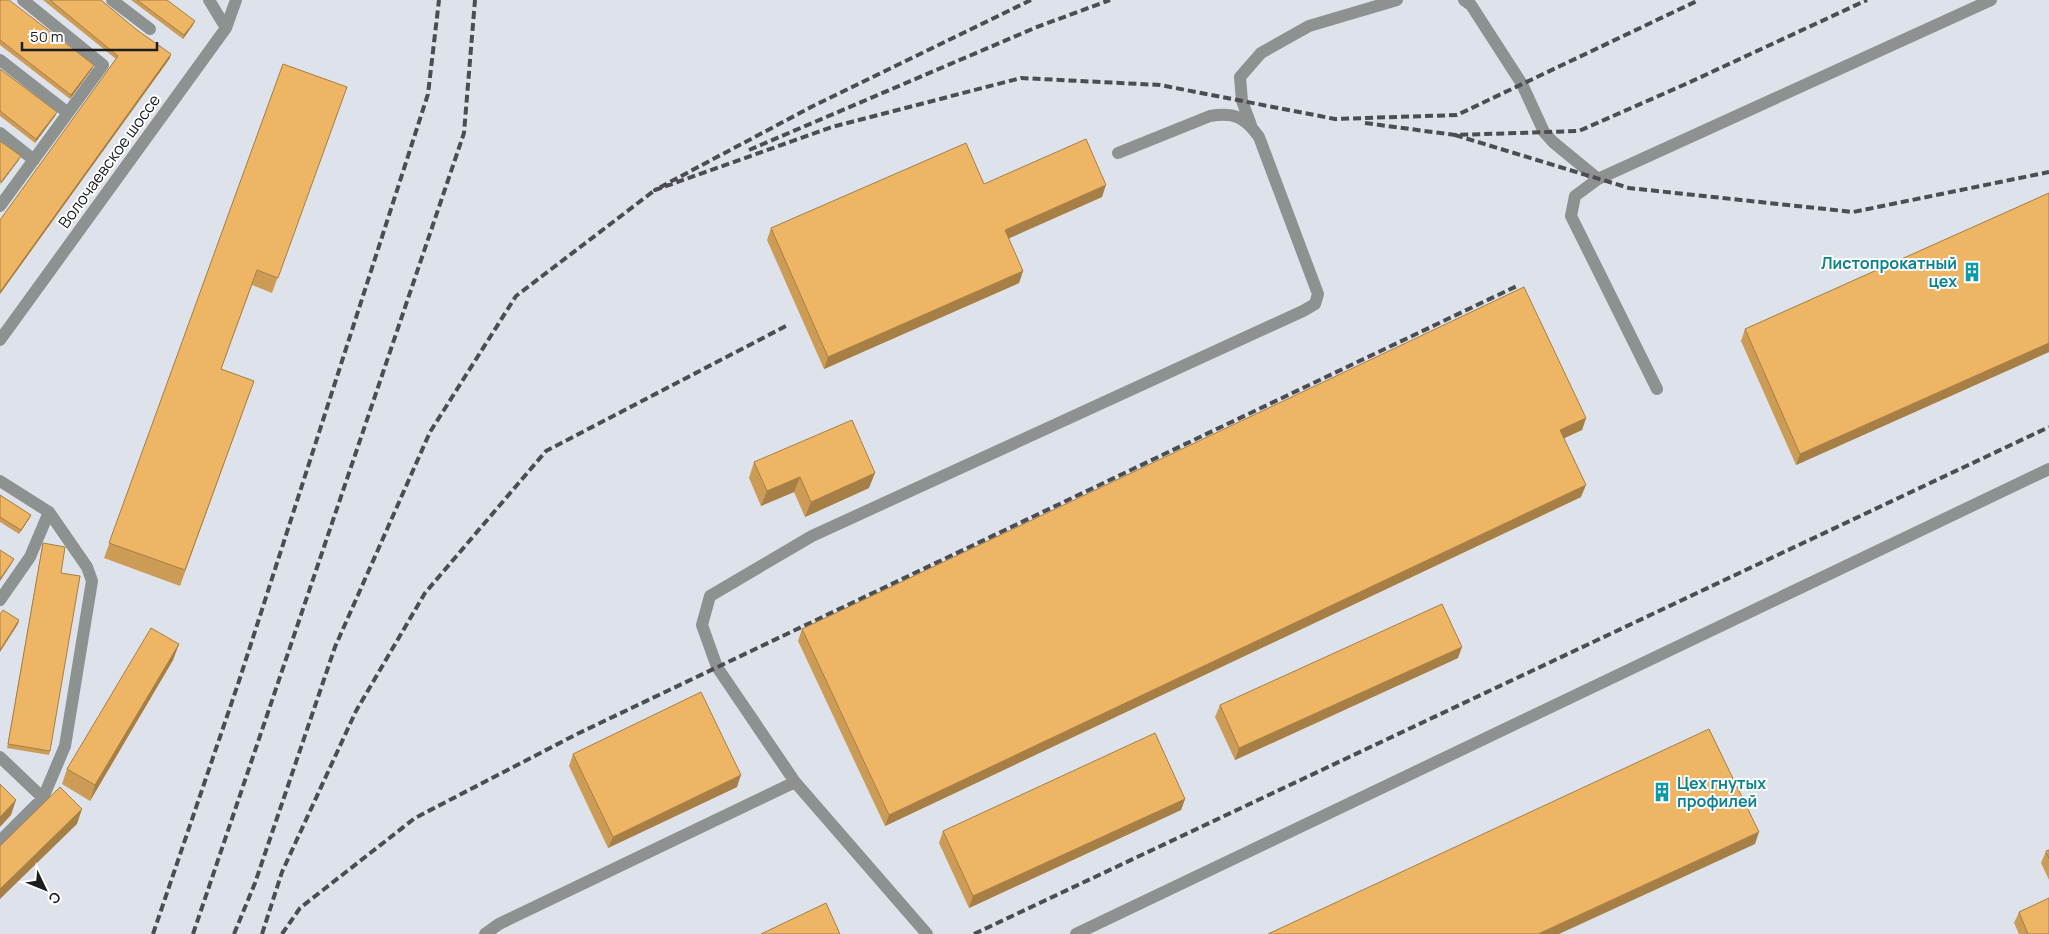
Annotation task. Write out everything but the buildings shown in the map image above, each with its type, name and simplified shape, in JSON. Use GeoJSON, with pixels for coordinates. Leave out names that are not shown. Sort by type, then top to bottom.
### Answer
{"type":"FeatureCollection","features":[{"type":"Feature","properties":{"kind":"street"},"geometry":{"type":"LineString","coordinates":[[1,202],[103,65],[23,0]]}},
{"type":"Feature","properties":{"kind":"street"},"geometry":{"type":"LineString","coordinates":[[112,0],[150,29]]}},
{"type":"Feature","properties":{"kind":"street"},"geometry":{"type":"LineString","coordinates":[[208,0],[226,28]]}},
{"type":"Feature","properties":{"kind":"street","name":"Волочаевское шоссе"},"geometry":{"type":"LineString","coordinates":[[0,340],[226,28],[236,0]]}},
{"type":"Feature","properties":{"kind":"street"},"geometry":{"type":"LineString","coordinates":[[927,934],[795,782],[717,667],[702,625],[710,596],[812,536],[1315,304],[1318,294],[1259,137],[1251,125],[1242,101],[1240,77],[1261,53],[1309,26],[1396,0]]}},
{"type":"Feature","properties":{"kind":"street"},"geometry":{"type":"LineString","coordinates":[[1464,0],[1471,5],[1522,84],[1544,132],[1553,142],[1598,179]]}},
{"type":"Feature","properties":{"kind":"street"},"geometry":{"type":"LineString","coordinates":[[1657,389],[1571,216],[1575,196],[1598,179],[1991,0]]}},
{"type":"Feature","properties":{"kind":"street"},"geometry":{"type":"LineString","coordinates":[[0,60],[68,113]]}},
{"type":"Feature","properties":{"kind":"street"},"geometry":{"type":"LineString","coordinates":[[1118,153],[1210,116],[1226,113],[1239,117],[1251,125]]}},
{"type":"Feature","properties":{"kind":"street"},"geometry":{"type":"LineString","coordinates":[[0,133],[34,160]]}},
{"type":"Feature","properties":{"kind":"street"},"geometry":{"type":"LineString","coordinates":[[1076,934],[2049,469]]}},
{"type":"Feature","properties":{"kind":"street"},"geometry":{"type":"LineString","coordinates":[[0,481],[49,512],[87,567],[92,581],[64,746],[43,798],[0,842]]}},
{"type":"Feature","properties":{"kind":"street"},"geometry":{"type":"LineString","coordinates":[[0,600],[30,557],[49,512]]}},
{"type":"Feature","properties":{"kind":"street"},"geometry":{"type":"LineString","coordinates":[[0,757],[43,798]]}},
{"type":"Feature","properties":{"kind":"street"},"geometry":{"type":"LineString","coordinates":[[485,934],[508,920],[795,782]]}},
{"type":"Feature","properties":{"kind":"railway"},"geometry":{"type":"LineString","coordinates":[[153,934],[239,681],[428,94],[439,0]]}},
{"type":"Feature","properties":{"kind":"railway"},"geometry":{"type":"LineString","coordinates":[[193,934],[464,133],[475,0]]}},
{"type":"Feature","properties":{"kind":"railway"},"geometry":{"type":"LineString","coordinates":[[1031,0],[813,106],[655,190],[832,127],[1021,78],[1160,85],[1335,119],[1457,115],[1699,0]]}},
{"type":"Feature","properties":{"kind":"railway"},"geometry":{"type":"LineString","coordinates":[[749,150],[1037,27],[1110,0]]}},
{"type":"Feature","properties":{"kind":"railway"},"geometry":{"type":"LineString","coordinates":[[1365,123],[1455,135],[1579,131],[1867,0]]}},
{"type":"Feature","properties":{"kind":"railway"},"geometry":{"type":"LineString","coordinates":[[1455,135],[1629,188],[1853,212],[2049,172]]}},
{"type":"Feature","properties":{"kind":"railway"},"geometry":{"type":"LineString","coordinates":[[234,934],[255,883],[335,647],[430,432],[516,296],[655,190],[662,187]]}},
{"type":"Feature","properties":{"kind":"railway"},"geometry":{"type":"LineString","coordinates":[[282,934],[300,908],[415,818],[577,734],[1519,285]]}},
{"type":"Feature","properties":{"kind":"railway"},"geometry":{"type":"LineString","coordinates":[[262,934],[282,872],[356,711],[425,593],[546,451],[786,326]]}},
{"type":"Feature","properties":{"kind":"railway"},"geometry":{"type":"LineString","coordinates":[[974,934],[2049,427]]}},
{"type":"Feature","properties":{"kind":"place","name":"Листопрокатный цех"},"geometry":{"type":"Point","coordinates":[1972,272]}},
{"type":"Feature","properties":{"kind":"place","name":"Цех гнутых профилей"},"geometry":{"type":"Point","coordinates":[1662,792]}}]}
